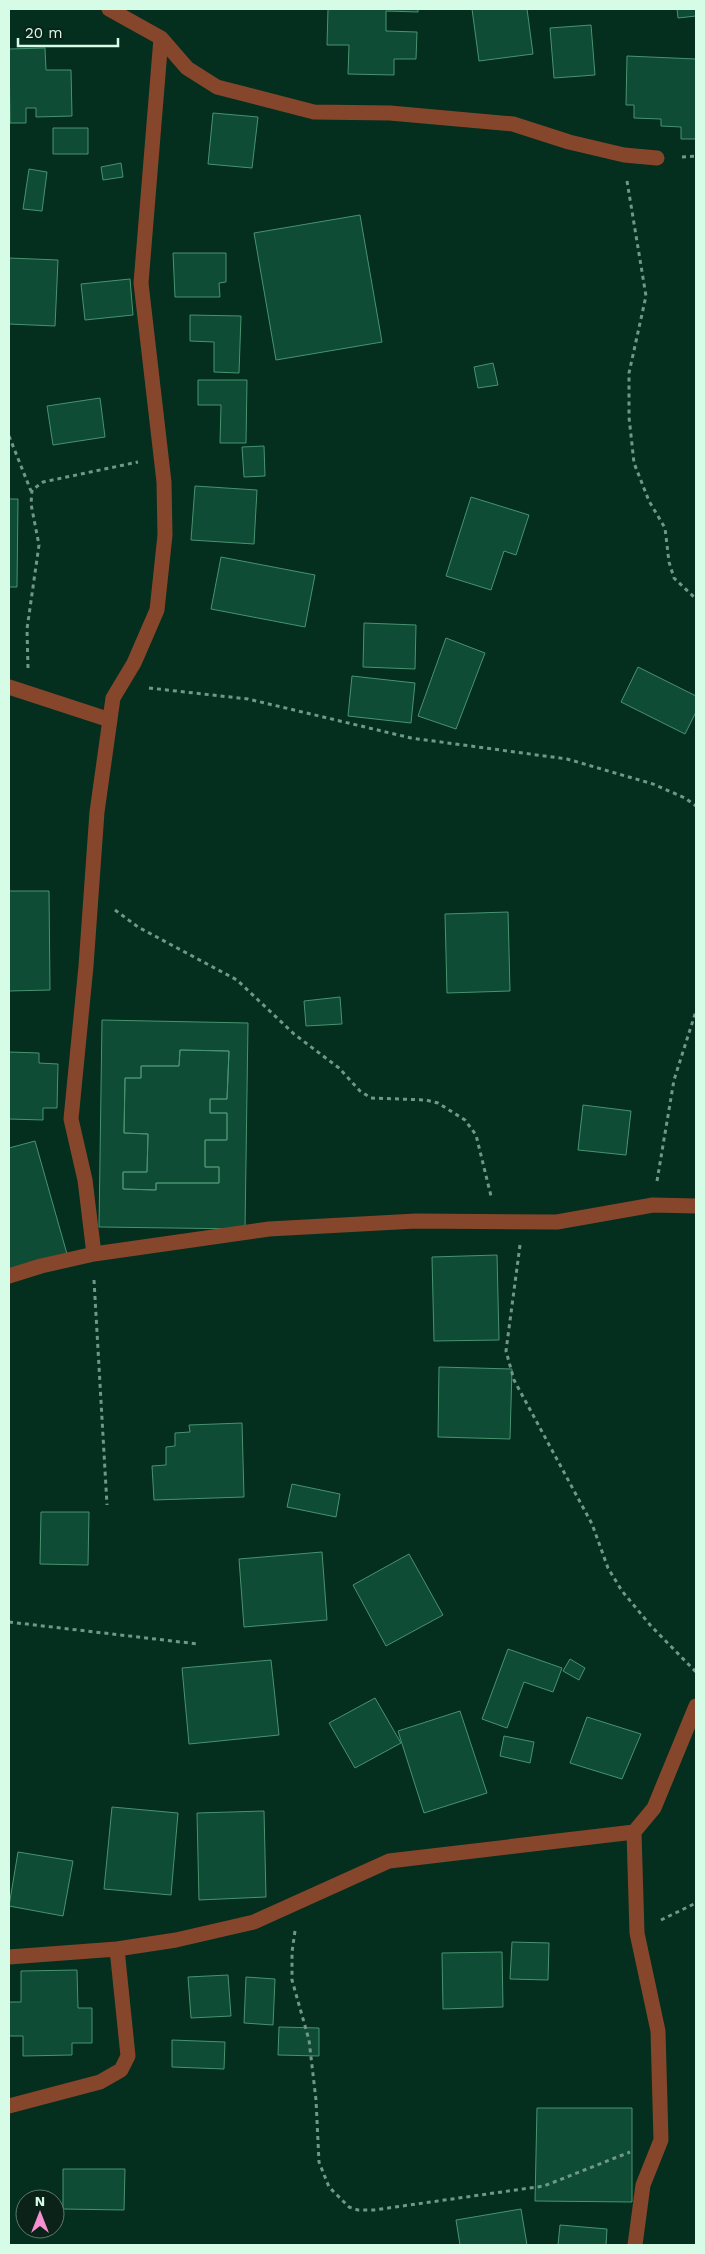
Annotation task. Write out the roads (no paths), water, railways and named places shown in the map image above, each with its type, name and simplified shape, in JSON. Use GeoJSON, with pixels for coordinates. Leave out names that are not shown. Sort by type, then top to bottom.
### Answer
{"type":"FeatureCollection","features":[{"type":"Feature","properties":{"kind":"street"},"geometry":{"type":"LineString","coordinates":[[109,9],[161,38],[187,68],[217,87],[314,112],[390,113],[513,124],[569,142],[624,155],[657,158]]}},
{"type":"Feature","properties":{"kind":"street"},"geometry":{"type":"LineString","coordinates":[[94,1254],[84,1180],[71,1119],[97,812],[113,698],[134,663],[157,610],[165,535],[164,482],[141,283],[161,38]]}},
{"type":"Feature","properties":{"kind":"street"},"geometry":{"type":"LineString","coordinates":[[9,687],[110,720]]}},
{"type":"Feature","properties":{"kind":"street"},"geometry":{"type":"LineString","coordinates":[[9,1276],[41,1266],[94,1254],[269,1229],[416,1220],[556,1222],[653,1205],[696,1206]]}},
{"type":"Feature","properties":{"kind":"street"},"geometry":{"type":"LineString","coordinates":[[636,2245],[643,2185],[660,2140],[658,2031],[637,1933],[634,1832],[654,1808],[696,1706]]}},
{"type":"Feature","properties":{"kind":"street"},"geometry":{"type":"LineString","coordinates":[[9,1957],[117,1948],[176,1940],[254,1922],[389,1861],[634,1832]]}},
{"type":"Feature","properties":{"kind":"street"},"geometry":{"type":"LineString","coordinates":[[9,2106],[100,2082],[121,2070],[128,2056],[117,1948]]}}]}
